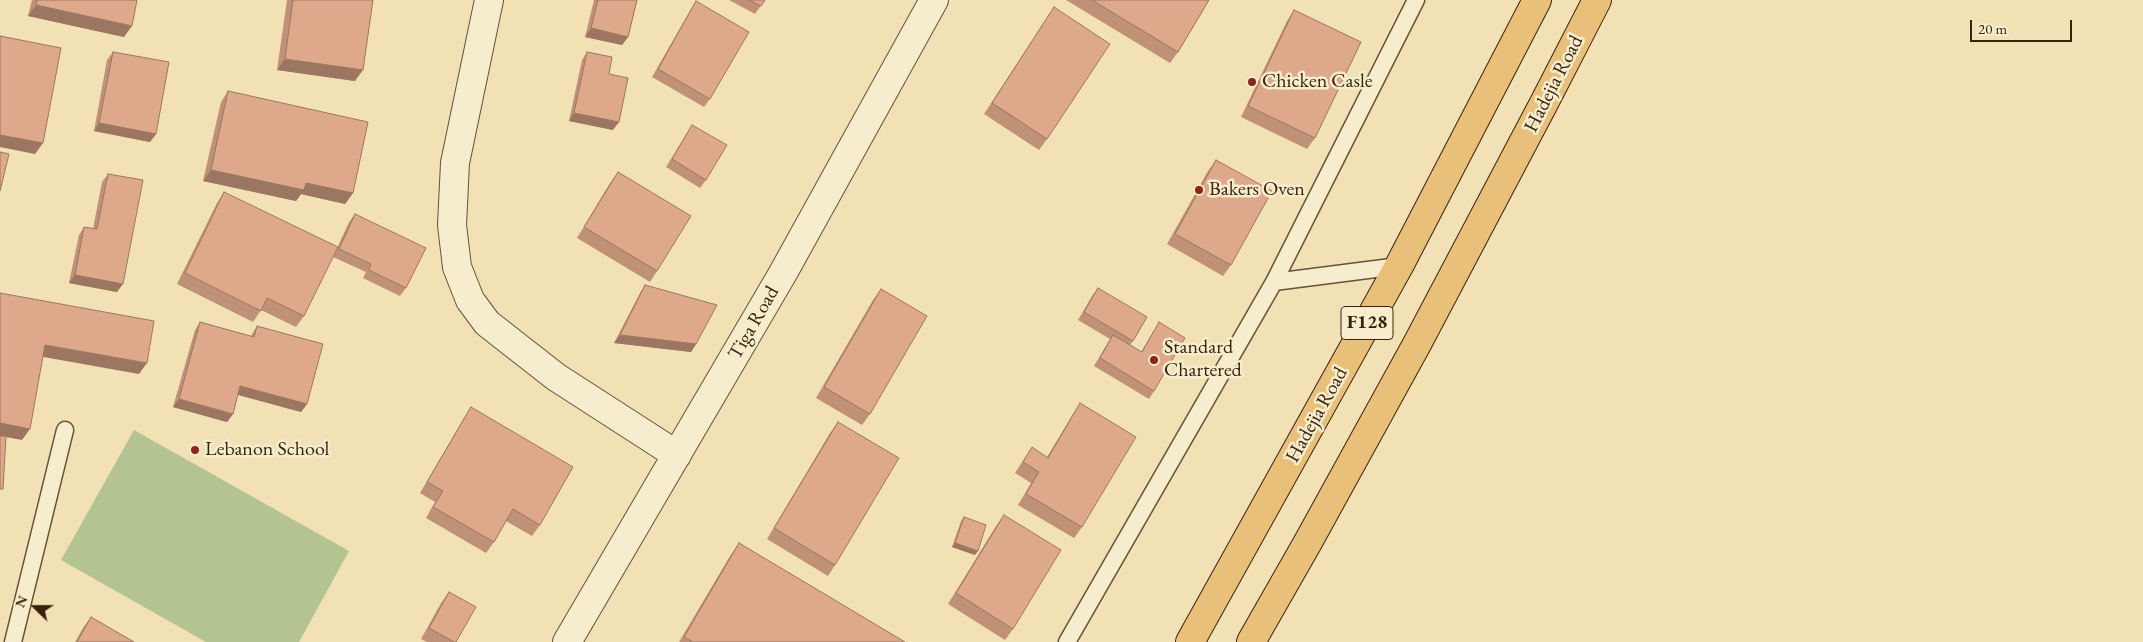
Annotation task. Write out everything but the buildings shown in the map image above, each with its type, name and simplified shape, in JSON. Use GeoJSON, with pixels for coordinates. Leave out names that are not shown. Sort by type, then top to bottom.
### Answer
{"type":"FeatureCollection","features":[{"type":"Feature","properties":{"kind":"main road","name":"Hadejia Road"},"geometry":{"type":"LineString","coordinates":[[1190,642],[1399,266],[1536,0]]}},
{"type":"Feature","properties":{"kind":"main road","name":"Hadejia Road"},"geometry":{"type":"LineString","coordinates":[[1251,642],[1417,344],[1596,0]]}},
{"type":"Feature","properties":{"kind":"street"},"geometry":{"type":"LineString","coordinates":[[489,0],[455,163],[452,225],[457,267],[470,300],[488,322],[556,377],[677,455]]}},
{"type":"Feature","properties":{"kind":"street","name":"Tiga Road"},"geometry":{"type":"LineString","coordinates":[[567,642],[783,273],[934,0]]}},
{"type":"Feature","properties":{"kind":"lane"},"geometry":{"type":"LineString","coordinates":[[1067,642],[1274,282],[1416,0]]}},
{"type":"Feature","properties":{"kind":"lane"},"geometry":{"type":"LineString","coordinates":[[1274,282],[1399,266]]}},
{"type":"Feature","properties":{"kind":"lane"},"geometry":{"type":"LineString","coordinates":[[13,642],[65,430]]}},
{"type":"Feature","properties":{"kind":"green space"},"geometry":{"type":"Polygon","coordinates":[[[134,430],[349,551],[299,642],[206,642],[61,560],[134,430]]]}},
{"type":"Feature","properties":{"kind":"place","name":"Chicken Casle"},"geometry":{"type":"Point","coordinates":[1252,82]}},
{"type":"Feature","properties":{"kind":"place","name":"Bakers Oven"},"geometry":{"type":"Point","coordinates":[1199,190]}},
{"type":"Feature","properties":{"kind":"place","name":"Standard Chartered"},"geometry":{"type":"Point","coordinates":[1154,360]}},
{"type":"Feature","properties":{"kind":"place","name":"Lebanon School"},"geometry":{"type":"Point","coordinates":[195,450]}}]}
